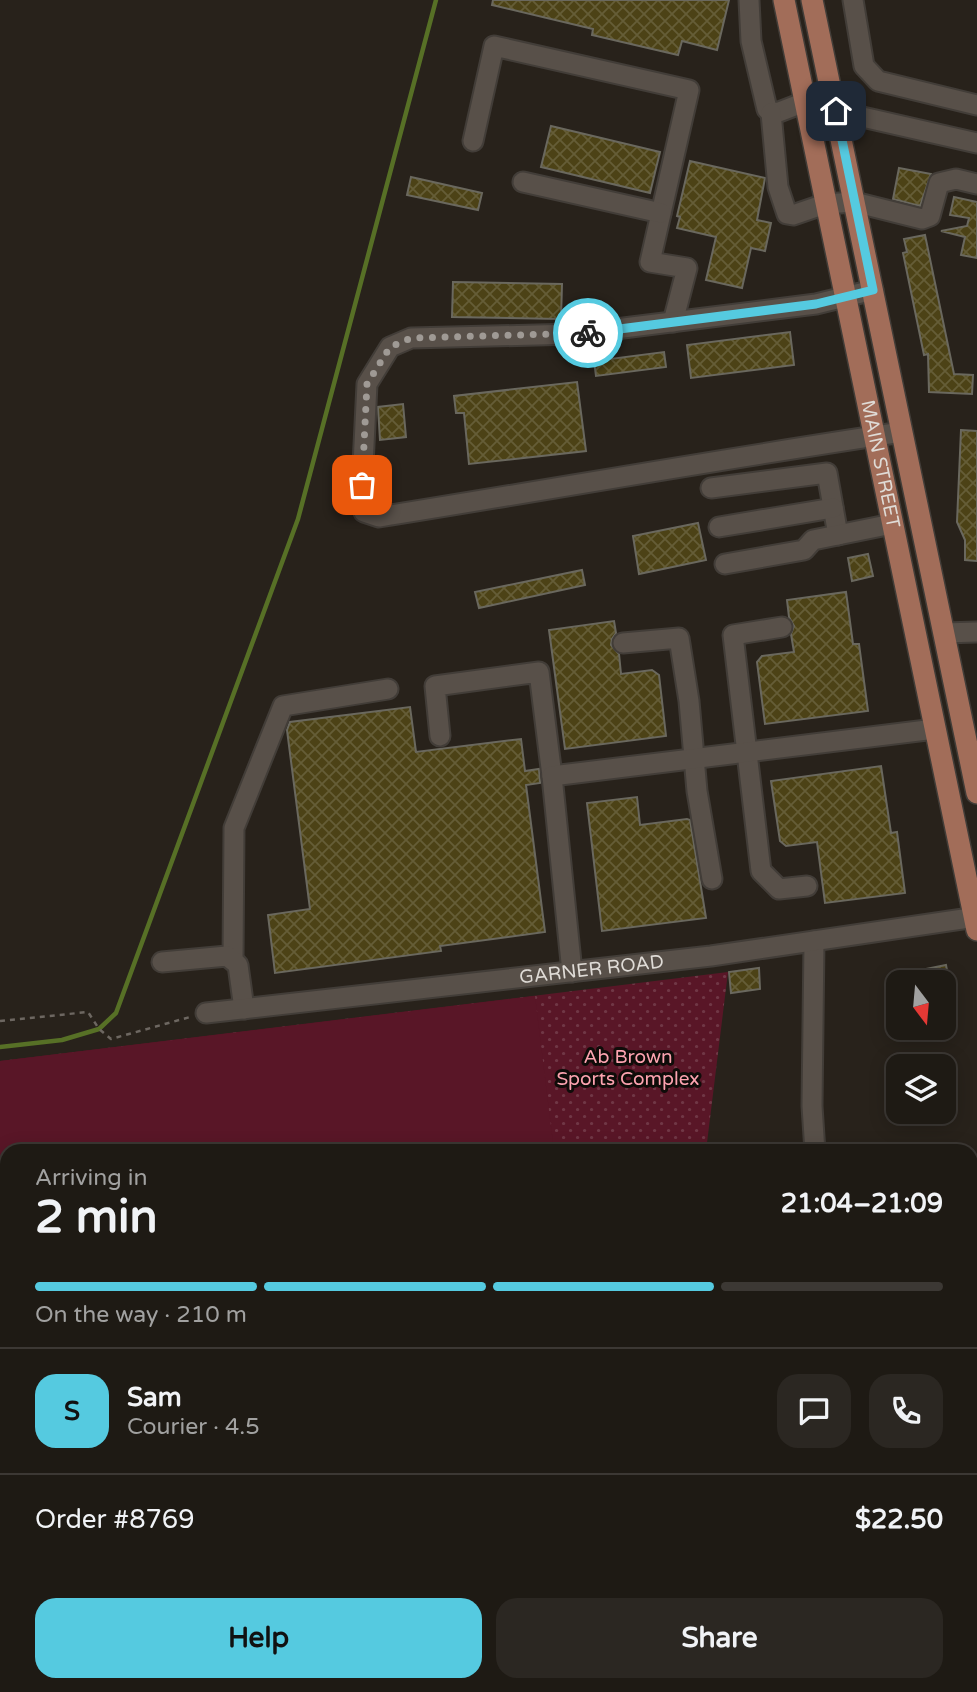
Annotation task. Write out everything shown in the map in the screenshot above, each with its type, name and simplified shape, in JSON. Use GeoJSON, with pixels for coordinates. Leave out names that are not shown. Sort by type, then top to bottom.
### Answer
{"type":"FeatureCollection","features":[{"type":"Feature","properties":{"kind":"main road","name":"MAIN STREET"},"geometry":{"type":"LineString","coordinates":[[784,0],[935,729],[970,868],[976,921]]}},
{"type":"Feature","properties":{"kind":"main road","name":"MAIN STREET"},"geometry":{"type":"LineString","coordinates":[[812,0],[977,793]]}},
{"type":"Feature","properties":{"kind":"street"},"geometry":{"type":"LineString","coordinates":[[749,0],[751,41],[767,109],[771,113],[778,187],[788,215],[825,204],[854,202],[922,219],[930,216],[939,183],[956,179],[977,184]]}},
{"type":"Feature","properties":{"kind":"street"},"geometry":{"type":"LineString","coordinates":[[853,0],[864,66],[878,81],[977,104]]}},
{"type":"Feature","properties":{"kind":"street"},"geometry":{"type":"LineString","coordinates":[[473,141],[494,47],[689,90],[650,262],[687,268],[673,322]]}},
{"type":"Feature","properties":{"kind":"street"},"geometry":{"type":"LineString","coordinates":[[771,113],[805,102],[836,111],[976,139]]}},
{"type":"Feature","properties":{"kind":"street"},"geometry":{"type":"LineString","coordinates":[[523,182],[661,213]]}},
{"type":"Feature","properties":{"kind":"street"},"geometry":{"type":"LineString","coordinates":[[873,290],[816,304],[575,334],[411,338],[390,347],[367,384],[362,485],[364,512],[379,517],[637,475],[704,461],[902,432]]}},
{"type":"Feature","properties":{"kind":"street"},"geometry":{"type":"LineString","coordinates":[[712,488],[827,473],[838,535]]}},
{"type":"Feature","properties":{"kind":"street"},"geometry":{"type":"LineString","coordinates":[[719,527],[834,508]]}},
{"type":"Feature","properties":{"kind":"street"},"geometry":{"type":"LineString","coordinates":[[725,564],[804,550],[813,540],[892,524]]}},
{"type":"Feature","properties":{"kind":"street"},"geometry":{"type":"LineString","coordinates":[[782,627],[733,635],[761,872],[779,889],[807,886]]}},
{"type":"Feature","properties":{"kind":"street"},"geometry":{"type":"LineString","coordinates":[[944,633],[977,632]]}},
{"type":"Feature","properties":{"kind":"street"},"geometry":{"type":"LineString","coordinates":[[623,643],[679,639],[697,791],[712,879]]}},
{"type":"Feature","properties":{"kind":"street"},"geometry":{"type":"LineString","coordinates":[[440,736],[435,686],[539,672],[572,972]]}},
{"type":"Feature","properties":{"kind":"street"},"geometry":{"type":"LineString","coordinates":[[233,959],[234,828],[283,706],[388,690]]}},
{"type":"Feature","properties":{"kind":"street"},"geometry":{"type":"LineString","coordinates":[[552,776],[935,729]]}},
{"type":"Feature","properties":{"kind":"street","name":"GARNER ROAD"},"geometry":{"type":"LineString","coordinates":[[205,1013],[711,956],[976,921]]}},
{"type":"Feature","properties":{"kind":"street"},"geometry":{"type":"LineString","coordinates":[[814,941],[812,1106],[814,1144]]}},
{"type":"Feature","properties":{"kind":"street"},"geometry":{"type":"LineString","coordinates":[[162,962],[227,956],[233,959],[238,965],[244,1009]]}},
{"type":"Feature","properties":{"kind":"path"},"geometry":{"type":"LineString","coordinates":[[0,1021],[88,1012],[99,1029],[111,1039],[205,1013]]}},
{"type":"Feature","properties":{"kind":"green space","name":"Ab Brown Sports Complex"},"geometry":{"type":"Polygon","coordinates":[[[728,972],[707,1144],[0,1144],[0,1061],[728,972]]]}},
{"type":"Feature","properties":{"kind":"green space","name":"Ab Brown Sports Complex"},"geometry":{"type":"Polygon","coordinates":[[[535,996],[553,1144],[0,1144],[0,1061],[535,996]]]}},
{"type":"Feature","properties":{"kind":"building"},"geometry":{"type":"Polygon","coordinates":[[[493,0],[729,0],[717,50],[682,41],[678,55],[592,35],[593,29],[492,5],[493,0]]]}},
{"type":"Feature","properties":{"kind":"building"},"geometry":{"type":"Polygon","coordinates":[[[551,126],[660,152],[650,193],[541,167],[551,126]]]}},
{"type":"Feature","properties":{"kind":"building"},"geometry":{"type":"Polygon","coordinates":[[[690,161],[765,178],[757,220],[771,223],[765,251],[751,248],[742,288],[706,280],[716,237],[677,228],[680,217],[677,216],[690,161]]]}},
{"type":"Feature","properties":{"kind":"building"},"geometry":{"type":"Polygon","coordinates":[[[899,168],[931,174],[920,206],[893,199],[899,168]]]}},
{"type":"Feature","properties":{"kind":"building"},"geometry":{"type":"Polygon","coordinates":[[[411,177],[482,193],[478,210],[407,195],[411,177]]]}},
{"type":"Feature","properties":{"kind":"building"},"geometry":{"type":"Polygon","coordinates":[[[954,197],[977,202],[977,258],[961,255],[965,237],[941,231],[967,226],[969,218],[950,215],[954,197]]]}},
{"type":"Feature","properties":{"kind":"building"},"geometry":{"type":"Polygon","coordinates":[[[925,235],[954,374],[973,375],[972,394],[929,392],[928,354],[924,355],[903,253],[907,252],[904,239],[925,235]]]}},
{"type":"Feature","properties":{"kind":"building"},"geometry":{"type":"Polygon","coordinates":[[[453,282],[562,284],[561,319],[452,317],[453,282]]]}},
{"type":"Feature","properties":{"kind":"building"},"geometry":{"type":"Polygon","coordinates":[[[790,332],[794,365],[691,378],[687,345],[790,332]]]}},
{"type":"Feature","properties":{"kind":"building"},"geometry":{"type":"Polygon","coordinates":[[[664,352],[666,367],[596,376],[594,361],[664,352]]]}},
{"type":"Feature","properties":{"kind":"building"},"geometry":{"type":"Polygon","coordinates":[[[577,382],[586,451],[469,464],[464,413],[456,413],[454,396],[577,382]]]}},
{"type":"Feature","properties":{"kind":"building"},"geometry":{"type":"Polygon","coordinates":[[[403,404],[406,437],[380,440],[378,407],[403,404]]]}},
{"type":"Feature","properties":{"kind":"building"},"geometry":{"type":"Polygon","coordinates":[[[961,430],[977,431],[977,561],[965,560],[965,540],[957,522],[961,430]]]}},
{"type":"Feature","properties":{"kind":"building"},"geometry":{"type":"Polygon","coordinates":[[[698,523],[706,560],[639,574],[633,536],[698,523]]]}},
{"type":"Feature","properties":{"kind":"building"},"geometry":{"type":"Polygon","coordinates":[[[868,554],[873,576],[852,581],[848,558],[868,554]]]}},
{"type":"Feature","properties":{"kind":"building"},"geometry":{"type":"Polygon","coordinates":[[[582,570],[585,585],[479,608],[475,592],[582,570]]]}},
{"type":"Feature","properties":{"kind":"building"},"geometry":{"type":"Polygon","coordinates":[[[846,592],[853,644],[859,644],[868,711],[765,724],[757,662],[762,656],[794,652],[791,634],[794,626],[789,617],[787,600],[846,592]]]}},
{"type":"Feature","properties":{"kind":"building"},"geometry":{"type":"Polygon","coordinates":[[[614,621],[616,633],[611,645],[619,654],[621,674],[652,670],[659,675],[666,736],[565,749],[549,630],[614,621]]]}},
{"type":"Feature","properties":{"kind":"building"},"geometry":{"type":"Polygon","coordinates":[[[410,707],[416,752],[521,739],[525,771],[539,769],[540,783],[526,785],[545,932],[440,946],[441,951],[275,973],[268,915],[310,909],[287,730],[290,722],[410,707]]]}},
{"type":"Feature","properties":{"kind":"building"},"geometry":{"type":"Polygon","coordinates":[[[881,766],[891,833],[897,832],[905,893],[825,903],[817,842],[786,846],[780,841],[771,781],[881,766]]]}},
{"type":"Feature","properties":{"kind":"building"},"geometry":{"type":"Polygon","coordinates":[[[637,797],[640,825],[690,820],[706,918],[602,931],[587,803],[637,797]]]}},
{"type":"Feature","properties":{"kind":"building"},"geometry":{"type":"Polygon","coordinates":[[[946,965],[947,970],[921,970],[946,965]]]}},
{"type":"Feature","properties":{"kind":"building"},"geometry":{"type":"Polygon","coordinates":[[[759,968],[760,989],[731,993],[729,972],[759,968]]]}},
{"type":"Feature","properties":{"kind":"waterway"},"geometry":{"type":"LineString","coordinates":[[0,1047],[62,1040],[99,1029],[116,1013],[298,519],[436,0]]}},
{"type":"Feature","properties":{"kind":"way so far"},"geometry":{"type":"LineString","coordinates":[[362,485],[367,384],[390,347],[411,338],[588,333]]}},
{"type":"Feature","properties":{"kind":"route"},"geometry":{"type":"LineString","coordinates":[[588,333],[816,304],[873,290],[836,111]]}}]}
